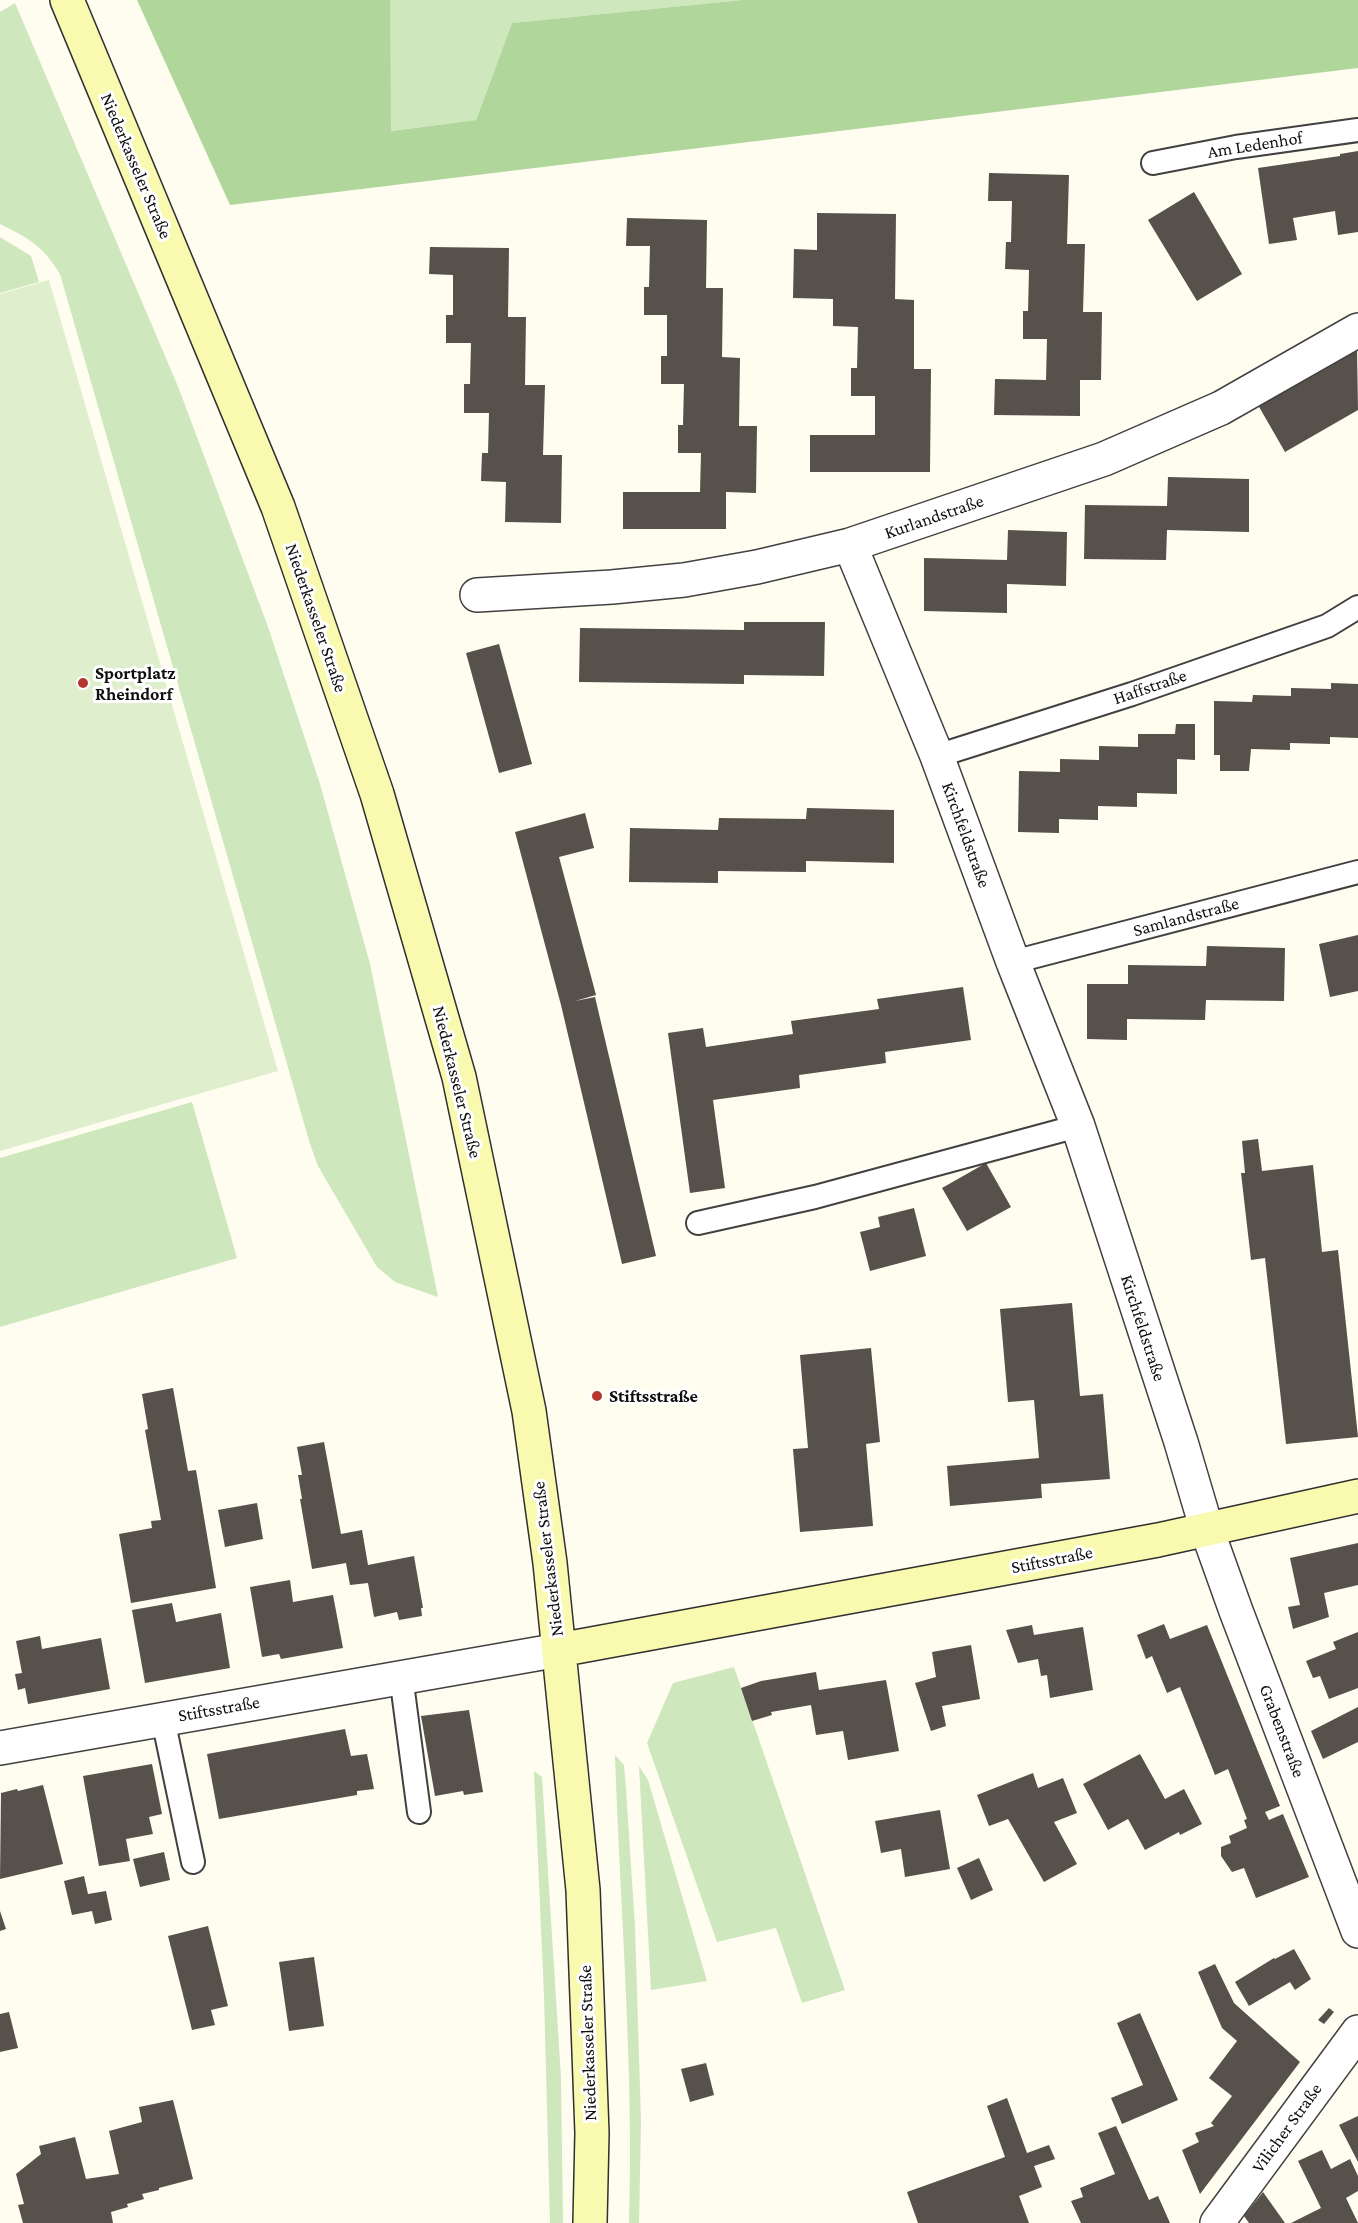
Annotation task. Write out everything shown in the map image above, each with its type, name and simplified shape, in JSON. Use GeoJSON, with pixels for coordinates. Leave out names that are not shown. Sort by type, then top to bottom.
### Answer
{"type":"FeatureCollection","features":[{"type":"Feature","properties":{"kind":"main road","name":"Niederkasseler Straße"},"geometry":{"type":"LineString","coordinates":[[67,0],[278,507],[377,794],[459,1077],[530,1411],[550,1563],[583,1890],[592,2133],[590,2223]]}},
{"type":"Feature","properties":{"kind":"main road","name":"Stiftsstraße"},"geometry":{"type":"LineString","coordinates":[[559,1650],[1207,1530],[1358,1496]]}},
{"type":"Feature","properties":{"kind":"street","name":"Kurlandstraße"},"geometry":{"type":"LineString","coordinates":[[477,595],[684,580],[757,567],[850,545],[1104,459],[1221,408],[1358,330]]}},
{"type":"Feature","properties":{"kind":"street","name":"Kirchfeldstraße"},"geometry":{"type":"LineString","coordinates":[[850,545],[938,756],[1013,962],[1078,1126],[1181,1442],[1207,1530]]}},
{"type":"Feature","properties":{"kind":"street","name":"Grabenstraße"},"geometry":{"type":"LineString","coordinates":[[1207,1530],[1358,1931]]}},
{"type":"Feature","properties":{"kind":"street","name":"Stiftsstraße"},"geometry":{"type":"LineString","coordinates":[[0,1748],[559,1650]]}},
{"type":"Feature","properties":{"kind":"street","name":"Vilicher Straße"},"geometry":{"type":"LineString","coordinates":[[1217,2223],[1358,2032]]}},
{"type":"Feature","properties":{"kind":"lane","name":"Am Ledenhof"},"geometry":{"type":"LineString","coordinates":[[1153,163],[1236,147],[1358,130]]}},
{"type":"Feature","properties":{"kind":"lane","name":"Haffstraße"},"geometry":{"type":"LineString","coordinates":[[938,756],[1132,694],[1327,626],[1358,607]]}},
{"type":"Feature","properties":{"kind":"lane","name":"Samlandstraße"},"geometry":{"type":"LineString","coordinates":[[1013,962],[1358,872]]}},
{"type":"Feature","properties":{"kind":"lane"},"geometry":{"type":"LineString","coordinates":[[698,1223],[815,1197],[1078,1126]]}},
{"type":"Feature","properties":{"kind":"lane"},"geometry":{"type":"LineString","coordinates":[[401,1676],[419,1812]]}},
{"type":"Feature","properties":{"kind":"lane"},"geometry":{"type":"LineString","coordinates":[[163,1719],[193,1862]]}},
{"type":"Feature","properties":{"kind":"green space"},"geometry":{"type":"Polygon","coordinates":[[[137,0],[390,0],[391,131],[476,120],[512,23],[742,0],[1358,0],[1358,68],[230,205],[137,0]]]}},
{"type":"Feature","properties":{"kind":"green space"},"geometry":{"type":"Polygon","coordinates":[[[390,0],[742,0],[512,23],[476,120],[390,131],[390,0]]]}},
{"type":"Feature","properties":{"kind":"green space"},"geometry":{"type":"Polygon","coordinates":[[[15,3],[179,389],[267,624],[320,784],[370,964],[438,1297],[395,1282],[377,1267],[318,1166],[60,274],[41,249],[20,234],[0,224],[0,12],[15,3]]]}},
{"type":"Feature","properties":{"kind":"green space"},"geometry":{"type":"Polygon","coordinates":[[[0,237],[31,256],[39,282],[0,293],[0,237]]]}},
{"type":"Feature","properties":{"kind":"green space","name":"Sportplatz Rheindorf"},"geometry":{"type":"Polygon","coordinates":[[[49,280],[278,1071],[0,1151],[0,294],[49,280]]]}},
{"type":"Feature","properties":{"kind":"green space"},"geometry":{"type":"Polygon","coordinates":[[[192,1102],[237,1258],[0,1327],[0,1158],[192,1102]]]}},
{"type":"Feature","properties":{"kind":"green space"},"geometry":{"type":"Polygon","coordinates":[[[734,1667],[845,1990],[802,2003],[776,1928],[717,1942],[647,1743],[673,1683],[734,1667]]]}},
{"type":"Feature","properties":{"kind":"green space"},"geometry":{"type":"Polygon","coordinates":[[[615,1755],[624,1765],[635,1927],[641,2121],[639,2223],[629,2223],[630,2106],[615,1755]]]}},
{"type":"Feature","properties":{"kind":"green space"},"geometry":{"type":"Polygon","coordinates":[[[639,1766],[648,1780],[707,1981],[651,1990],[639,1766]]]}},
{"type":"Feature","properties":{"kind":"green space"},"geometry":{"type":"Polygon","coordinates":[[[534,1771],[542,1777],[561,2078],[563,2223],[550,2223],[544,1995],[534,1771]]]}},
{"type":"Feature","properties":{"kind":"building"},"geometry":{"type":"Polygon","coordinates":[[[1358,151],[1358,232],[1338,235],[1335,211],[1293,218],[1297,240],[1269,244],[1258,168],[1340,156],[1340,154],[1358,151]]]}},
{"type":"Feature","properties":{"kind":"building"},"geometry":{"type":"Polygon","coordinates":[[[989,173],[1069,175],[1067,244],[1085,244],[1083,312],[1102,312],[1101,380],[1080,380],[1080,416],[994,415],[995,379],[1046,380],[1047,339],[1023,339],[1023,311],[1028,311],[1029,270],[1005,269],[1006,242],[1011,242],[1012,201],[988,201],[989,173]]]}},
{"type":"Feature","properties":{"kind":"building"},"geometry":{"type":"Polygon","coordinates":[[[1194,192],[1242,274],[1197,301],[1148,220],[1194,192]]]}},
{"type":"Feature","properties":{"kind":"building"},"geometry":{"type":"Polygon","coordinates":[[[817,213],[896,214],[895,299],[914,300],[914,369],[931,369],[930,472],[810,472],[810,435],[875,435],[875,396],[851,396],[851,368],[857,368],[858,327],[833,326],[833,299],[793,298],[794,249],[817,250],[817,213]]]}},
{"type":"Feature","properties":{"kind":"building"},"geometry":{"type":"Polygon","coordinates":[[[627,218],[707,220],[706,288],[723,288],[722,357],[740,358],[739,426],[757,426],[756,493],[726,492],[726,529],[623,529],[623,492],[700,492],[701,453],[678,453],[678,425],[683,425],[684,384],[661,384],[661,356],[667,356],[667,315],[644,315],[644,287],[649,287],[650,246],[626,246],[627,218]]]}},
{"type":"Feature","properties":{"kind":"building"},"geometry":{"type":"Polygon","coordinates":[[[430,247],[509,248],[508,317],[526,317],[525,385],[545,385],[543,455],[562,455],[561,523],[505,522],[506,482],[481,481],[482,453],[488,453],[489,413],[464,413],[464,384],[470,384],[471,343],[446,343],[446,315],[453,315],[453,275],[429,274],[430,247]]]}},
{"type":"Feature","properties":{"kind":"building"},"geometry":{"type":"Polygon","coordinates":[[[1357,348],[1358,410],[1285,452],[1258,405],[1357,348]]]}},
{"type":"Feature","properties":{"kind":"building"},"geometry":{"type":"Polygon","coordinates":[[[1168,477],[1249,479],[1249,532],[1167,530],[1166,560],[1084,559],[1085,505],[1167,506],[1168,477]]]}},
{"type":"Feature","properties":{"kind":"building"},"geometry":{"type":"Polygon","coordinates":[[[1008,530],[1067,532],[1066,586],[1007,584],[1007,613],[924,611],[924,558],[1007,560],[1008,530]]]}},
{"type":"Feature","properties":{"kind":"building"},"geometry":{"type":"Polygon","coordinates":[[[744,622],[825,622],[824,676],[744,675],[744,684],[579,682],[580,628],[744,630],[744,622]]]}},
{"type":"Feature","properties":{"kind":"building"},"geometry":{"type":"Polygon","coordinates":[[[499,644],[532,764],[499,773],[466,653],[499,644]]]}},
{"type":"Feature","properties":{"kind":"building"},"geometry":{"type":"Polygon","coordinates":[[[1331,683],[1358,684],[1358,738],[1330,737],[1330,744],[1290,743],[1290,750],[1251,749],[1249,771],[1220,771],[1220,755],[1214,755],[1214,701],[1252,702],[1253,695],[1291,696],[1291,688],[1331,689],[1331,683]]]}},
{"type":"Feature","properties":{"kind":"building"},"geometry":{"type":"Polygon","coordinates":[[[1176,724],[1195,724],[1195,760],[1177,759],[1177,794],[1137,793],[1137,807],[1098,806],[1098,820],[1059,819],[1059,833],[1018,832],[1019,771],[1060,772],[1060,759],[1099,760],[1099,746],[1138,747],[1138,734],[1175,734],[1176,724]]]}},
{"type":"Feature","properties":{"kind":"building"},"geometry":{"type":"Polygon","coordinates":[[[807,808],[894,810],[894,863],[806,861],[806,872],[718,871],[718,883],[629,882],[630,828],[718,830],[719,818],[806,819],[807,808]]]}},
{"type":"Feature","properties":{"kind":"building"},"geometry":{"type":"Polygon","coordinates":[[[585,813],[594,848],[559,857],[596,995],[575,1001],[595,997],[656,1256],[622,1264],[561,1005],[515,832],[585,813]]]}},
{"type":"Feature","properties":{"kind":"building"},"geometry":{"type":"Polygon","coordinates":[[[1358,935],[1358,991],[1330,997],[1319,944],[1358,935]]]}},
{"type":"Feature","properties":{"kind":"building"},"geometry":{"type":"Polygon","coordinates":[[[1207,946],[1285,948],[1284,1001],[1206,1000],[1205,1020],[1127,1019],[1127,1040],[1087,1039],[1087,984],[1128,984],[1128,965],[1206,966],[1207,946]]]}},
{"type":"Feature","properties":{"kind":"building"},"geometry":{"type":"Polygon","coordinates":[[[963,987],[971,1040],[885,1052],[886,1063],[799,1075],[800,1088],[713,1100],[725,1188],[690,1193],[668,1033],[703,1028],[706,1047],[793,1034],[791,1021],[879,1009],[877,999],[963,987]]]}},
{"type":"Feature","properties":{"kind":"building"},"geometry":{"type":"Polygon","coordinates":[[[1258,1139],[1262,1171],[1313,1165],[1322,1252],[1338,1250],[1358,1437],[1286,1444],[1265,1258],[1251,1260],[1241,1173],[1245,1173],[1242,1141],[1258,1139]]]}},
{"type":"Feature","properties":{"kind":"building"},"geometry":{"type":"Polygon","coordinates":[[[986,1163],[1011,1207],[967,1231],[942,1188],[986,1163]]]}},
{"type":"Feature","properties":{"kind":"building"},"geometry":{"type":"Polygon","coordinates":[[[914,1208],[926,1256],[870,1271],[860,1232],[880,1227],[878,1217],[914,1208]]]}},
{"type":"Feature","properties":{"kind":"building"},"geometry":{"type":"Polygon","coordinates":[[[1072,1303],[1080,1396],[1103,1394],[1110,1479],[1041,1484],[1042,1498],[950,1506],[947,1466],[1039,1458],[1034,1400],[1008,1402],[1000,1309],[1072,1303]]]}},
{"type":"Feature","properties":{"kind":"building"},"geometry":{"type":"Polygon","coordinates":[[[871,1348],[880,1442],[866,1444],[873,1526],[800,1532],[793,1449],[808,1448],[800,1355],[871,1348]]]}},
{"type":"Feature","properties":{"kind":"building"},"geometry":{"type":"Polygon","coordinates":[[[173,1388],[188,1471],[196,1470],[216,1588],[131,1603],[119,1534],[152,1528],[151,1521],[161,1520],[145,1430],[148,1429],[142,1394],[173,1388]]]}},
{"type":"Feature","properties":{"kind":"building"},"geometry":{"type":"Polygon","coordinates":[[[324,1442],[341,1534],[362,1530],[368,1565],[414,1556],[423,1608],[421,1608],[422,1616],[399,1620],[397,1612],[374,1617],[368,1583],[350,1585],[346,1563],[312,1569],[300,1499],[302,1499],[298,1475],[302,1475],[297,1447],[324,1442]]]}},
{"type":"Feature","properties":{"kind":"building"},"geometry":{"type":"Polygon","coordinates":[[[257,1503],[263,1539],[225,1547],[218,1510],[257,1503]]]}},
{"type":"Feature","properties":{"kind":"building"},"geometry":{"type":"Polygon","coordinates":[[[1358,1543],[1358,1585],[1324,1593],[1329,1617],[1293,1629],[1288,1607],[1300,1605],[1290,1558],[1358,1543]]]}},
{"type":"Feature","properties":{"kind":"building"},"geometry":{"type":"Polygon","coordinates":[[[290,1580],[293,1602],[333,1595],[343,1648],[281,1659],[279,1654],[262,1657],[250,1587],[290,1580]]]}},
{"type":"Feature","properties":{"kind":"building"},"geometry":{"type":"Polygon","coordinates":[[[172,1603],[176,1622],[221,1613],[230,1668],[145,1683],[132,1610],[172,1603]]]}},
{"type":"Feature","properties":{"kind":"building"},"geometry":{"type":"Polygon","coordinates":[[[1164,1624],[1170,1639],[1207,1625],[1280,1806],[1265,1812],[1269,1820],[1283,1814],[1309,1877],[1256,1898],[1244,1868],[1232,1872],[1221,1856],[1221,1847],[1231,1843],[1229,1836],[1247,1828],[1244,1820],[1247,1819],[1228,1769],[1215,1775],[1180,1687],[1167,1693],[1152,1656],[1146,1659],[1137,1635],[1164,1624]]]}},
{"type":"Feature","properties":{"kind":"building"},"geometry":{"type":"Polygon","coordinates":[[[1032,1625],[1034,1635],[1083,1627],[1093,1690],[1050,1698],[1047,1675],[1041,1676],[1038,1659],[1018,1663],[1006,1630],[1032,1625]]]}},
{"type":"Feature","properties":{"kind":"building"},"geometry":{"type":"Polygon","coordinates":[[[1358,1632],[1358,1688],[1329,1699],[1320,1676],[1313,1678],[1306,1661],[1336,1649],[1333,1642],[1358,1632]]]}},
{"type":"Feature","properties":{"kind":"building"},"geometry":{"type":"Polygon","coordinates":[[[40,1636],[42,1649],[101,1638],[110,1689],[28,1704],[25,1688],[18,1690],[15,1674],[22,1673],[16,1641],[40,1636]]]}},
{"type":"Feature","properties":{"kind":"building"},"geometry":{"type":"Polygon","coordinates":[[[971,1645],[980,1699],[942,1706],[946,1726],[931,1731],[915,1683],[936,1677],[932,1652],[971,1645]]]}},
{"type":"Feature","properties":{"kind":"building"},"geometry":{"type":"Polygon","coordinates":[[[816,1672],[819,1690],[886,1680],[899,1751],[848,1760],[843,1731],[816,1735],[811,1705],[771,1712],[772,1715],[752,1721],[741,1688],[761,1681],[816,1672]]]}},
{"type":"Feature","properties":{"kind":"building"},"geometry":{"type":"Polygon","coordinates":[[[1358,1707],[1358,1742],[1323,1759],[1311,1731],[1358,1707]]]}},
{"type":"Feature","properties":{"kind":"building"},"geometry":{"type":"Polygon","coordinates":[[[469,1710],[483,1792],[464,1795],[463,1791],[435,1796],[421,1716],[469,1710]]]}},
{"type":"Feature","properties":{"kind":"building"},"geometry":{"type":"Polygon","coordinates":[[[345,1729],[351,1756],[367,1754],[374,1789],[357,1791],[357,1795],[219,1819],[207,1754],[345,1729]]]}},
{"type":"Feature","properties":{"kind":"building"},"geometry":{"type":"Polygon","coordinates":[[[1140,1754],[1165,1799],[1184,1789],[1202,1824],[1180,1835],[1179,1832],[1145,1850],[1128,1819],[1108,1830],[1083,1784],[1140,1754]]]}},
{"type":"Feature","properties":{"kind":"building"},"geometry":{"type":"Polygon","coordinates":[[[152,1764],[162,1814],[149,1817],[153,1834],[126,1839],[130,1861],[99,1866],[83,1776],[152,1764]]]}},
{"type":"Feature","properties":{"kind":"building"},"geometry":{"type":"Polygon","coordinates":[[[1033,1773],[1038,1788],[1063,1778],[1077,1813],[1054,1822],[1077,1864],[1044,1882],[1008,1819],[989,1826],[977,1795],[1033,1773]]]}},
{"type":"Feature","properties":{"kind":"building"},"geometry":{"type":"Polygon","coordinates":[[[43,1785],[63,1864],[0,1879],[1,1793],[43,1785]]]}},
{"type":"Feature","properties":{"kind":"building"},"geometry":{"type":"Polygon","coordinates":[[[940,1810],[950,1869],[905,1877],[901,1849],[881,1853],[875,1821],[940,1810]]]}},
{"type":"Feature","properties":{"kind":"building"},"geometry":{"type":"Polygon","coordinates":[[[164,1852],[170,1880],[140,1887],[133,1859],[164,1852]]]}},
{"type":"Feature","properties":{"kind":"building"},"geometry":{"type":"Polygon","coordinates":[[[979,1858],[993,1890],[971,1900],[957,1868],[979,1858]]]}},
{"type":"Feature","properties":{"kind":"building"},"geometry":{"type":"Polygon","coordinates":[[[84,1876],[88,1894],[106,1891],[112,1920],[95,1924],[92,1911],[72,1915],[64,1881],[84,1876]]]}},
{"type":"Feature","properties":{"kind":"building"},"geometry":{"type":"Polygon","coordinates":[[[0,1911],[6,1929],[0,1931],[0,1911]]]}},
{"type":"Feature","properties":{"kind":"building"},"geometry":{"type":"Polygon","coordinates":[[[208,1926],[228,2006],[211,2010],[215,2025],[192,2030],[168,1936],[208,1926]]]}},
{"type":"Feature","properties":{"kind":"building"},"geometry":{"type":"Polygon","coordinates":[[[1294,1949],[1311,1979],[1295,1990],[1290,1982],[1249,2006],[1235,1982],[1274,1958],[1294,1949]]]}},
{"type":"Feature","properties":{"kind":"building"},"geometry":{"type":"Polygon","coordinates":[[[314,1957],[324,2026],[289,2031],[279,1962],[314,1957]]]}},
{"type":"Feature","properties":{"kind":"building"},"geometry":{"type":"Polygon","coordinates":[[[1215,1964],[1234,2003],[1300,2062],[1200,2194],[1182,2150],[1199,2142],[1195,2133],[1214,2126],[1211,2123],[1232,2096],[1209,2078],[1237,2041],[1222,2028],[1198,1972],[1215,1964]]]}},
{"type":"Feature","properties":{"kind":"building"},"geometry":{"type":"Polygon","coordinates":[[[1329,2008],[1334,2012],[1324,2024],[1318,2020],[1329,2008]]]}},
{"type":"Feature","properties":{"kind":"building"},"geometry":{"type":"Polygon","coordinates":[[[9,2012],[18,2048],[0,2052],[0,2014],[9,2012]]]}},
{"type":"Feature","properties":{"kind":"building"},"geometry":{"type":"Polygon","coordinates":[[[1140,2013],[1178,2100],[1122,2124],[1111,2098],[1143,2085],[1117,2023],[1140,2013]]]}},
{"type":"Feature","properties":{"kind":"building"},"geometry":{"type":"Polygon","coordinates":[[[706,2063],[714,2095],[690,2102],[681,2069],[706,2063]]]}},
{"type":"Feature","properties":{"kind":"building"},"geometry":{"type":"Polygon","coordinates":[[[1007,2098],[1027,2153],[1049,2145],[1055,2159],[1034,2166],[1042,2187],[1019,2196],[1029,2223],[918,2223],[907,2192],[1005,2157],[987,2106],[1007,2098]]]}},
{"type":"Feature","properties":{"kind":"building"},"geometry":{"type":"Polygon","coordinates":[[[173,2100],[193,2179],[142,2194],[144,2199],[111,2212],[113,2223],[23,2223],[18,2205],[24,2204],[16,2174],[41,2154],[39,2146],[75,2137],[86,2179],[119,2174],[109,2131],[142,2122],[139,2107],[173,2100]]]}},
{"type":"Feature","properties":{"kind":"building"},"geometry":{"type":"Polygon","coordinates":[[[1358,2116],[1358,2162],[1339,2125],[1358,2116]]]}},
{"type":"Feature","properties":{"kind":"building"},"geometry":{"type":"Polygon","coordinates":[[[1116,2126],[1149,2200],[1158,2196],[1170,2223],[1081,2223],[1071,2201],[1083,2197],[1080,2188],[1115,2174],[1098,2133],[1116,2126]]]}},
{"type":"Feature","properties":{"kind":"building"},"geometry":{"type":"Polygon","coordinates":[[[1322,2150],[1331,2169],[1350,2159],[1358,2176],[1358,2191],[1346,2198],[1358,2223],[1291,2223],[1321,2208],[1298,2161],[1322,2150]]]}},
{"type":"Feature","properties":{"kind":"building"},"geometry":{"type":"Polygon","coordinates":[[[1263,2192],[1285,2223],[1249,2223],[1244,2216],[1263,2192]]]}},
{"type":"Feature","properties":{"kind":"place","name":"Sportplatz Rheindorf"},"geometry":{"type":"Point","coordinates":[83,683]}},
{"type":"Feature","properties":{"kind":"place","name":"Stiftsstraße"},"geometry":{"type":"Point","coordinates":[597,1396]}}]}
